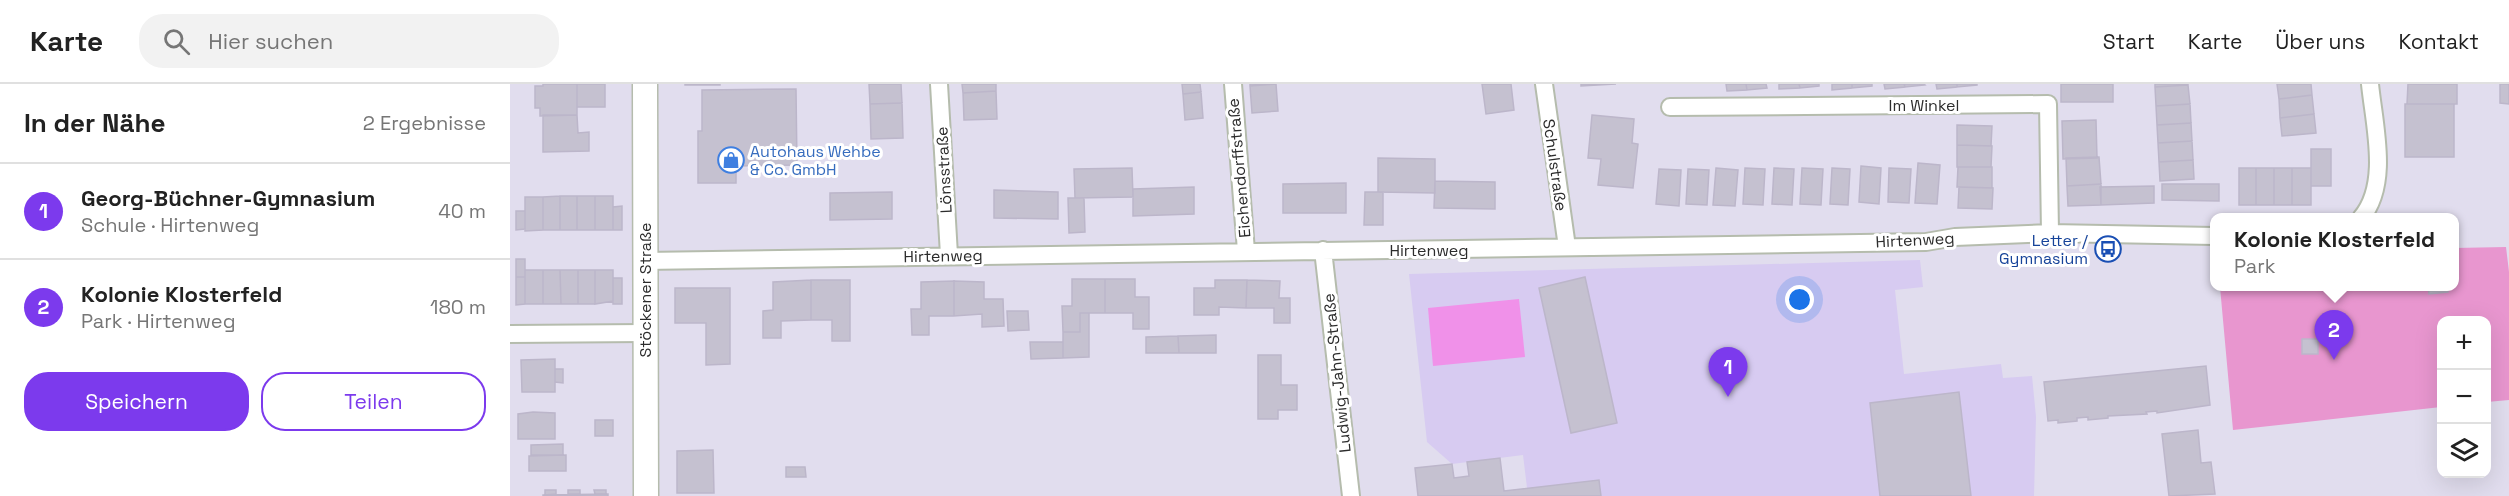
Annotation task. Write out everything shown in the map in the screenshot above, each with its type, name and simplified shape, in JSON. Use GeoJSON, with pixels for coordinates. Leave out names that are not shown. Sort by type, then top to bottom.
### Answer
{"type":"FeatureCollection","features":[{"type":"Feature","properties":{"kind":"main road","name":"Stöckener Straße"},"geometry":{"type":"LineString","coordinates":[[645,84],[646,496]]}},
{"type":"Feature","properties":{"kind":"street","name":"Lönsstraße"},"geometry":{"type":"LineString","coordinates":[[939,84],[949,255]]}},
{"type":"Feature","properties":{"kind":"street","name":"Eichendorffstraße"},"geometry":{"type":"LineString","coordinates":[[1233,84],[1246,251]]}},
{"type":"Feature","properties":{"kind":"street","name":"Schulstraße"},"geometry":{"type":"LineString","coordinates":[[1544,84],[1567,246]]}},
{"type":"Feature","properties":{"kind":"street"},"geometry":{"type":"LineString","coordinates":[[2364,213],[2375,195],[2378,174],[2370,84]]}},
{"type":"Feature","properties":{"kind":"street","name":"Im Winkel"},"geometry":{"type":"LineString","coordinates":[[1670,107],[2048,104],[2050,233]]}},
{"type":"Feature","properties":{"kind":"street","name":"Hirtenweg"},"geometry":{"type":"LineString","coordinates":[[644,261],[1926,242],[1955,237],[2050,233],[2210,236]]}},
{"type":"Feature","properties":{"kind":"street","name":"Ludwig-Jahn-Straße"},"geometry":{"type":"LineString","coordinates":[[1323,250],[1351,496]]}},
{"type":"Feature","properties":{"kind":"street"},"geometry":{"type":"LineString","coordinates":[[510,334],[645,333]]}},
{"type":"Feature","properties":{"kind":"shaded area"},"geometry":{"type":"Polygon","coordinates":[[[2506,247],[2509,272],[2509,400],[2491,402],[2491,316],[2437,316],[2437,407],[2233,430],[2220,291],[2459,291],[2459,248],[2506,247]]]}},
{"type":"Feature","properties":{"kind":"shaded area"},"geometry":{"type":"Polygon","coordinates":[[[1920,260],[1923,287],[1895,290],[1904,374],[2001,364],[2003,378],[2032,376],[2036,417],[2034,496],[1528,496],[1523,455],[1452,464],[1427,442],[1409,274],[1920,260]]]}},
{"type":"Feature","properties":{"kind":"shaded area"},"geometry":{"type":"Polygon","coordinates":[[[1519,299],[1525,357],[1433,366],[1428,308],[1519,299]]]}},
{"type":"Feature","properties":{"kind":"building"},"geometry":{"type":"Polygon","coordinates":[[[543,84],[577,84],[577,115],[540,116],[540,108],[535,108],[535,86],[543,86],[543,84]]]}},
{"type":"Feature","properties":{"kind":"building"},"geometry":{"type":"Polygon","coordinates":[[[577,84],[605,84],[605,107],[577,107],[577,84]]]}},
{"type":"Feature","properties":{"kind":"building"},"geometry":{"type":"Polygon","coordinates":[[[720,84],[720,85],[685,85],[720,84]]]}},
{"type":"Feature","properties":{"kind":"building"},"geometry":{"type":"Polygon","coordinates":[[[869,84],[901,84],[902,103],[870,104],[869,84]]]}},
{"type":"Feature","properties":{"kind":"building"},"geometry":{"type":"Polygon","coordinates":[[[962,84],[996,84],[996,91],[963,93],[962,84]]]}},
{"type":"Feature","properties":{"kind":"building"},"geometry":{"type":"Polygon","coordinates":[[[1182,84],[1200,84],[1201,92],[1183,94],[1182,84]]]}},
{"type":"Feature","properties":{"kind":"building"},"geometry":{"type":"Polygon","coordinates":[[[1250,84],[1276,84],[1250,86],[1250,84]]]}},
{"type":"Feature","properties":{"kind":"building"},"geometry":{"type":"Polygon","coordinates":[[[1276,84],[1278,111],[1252,113],[1250,86],[1276,84]]]}},
{"type":"Feature","properties":{"kind":"building"},"geometry":{"type":"Polygon","coordinates":[[[1482,84],[1511,84],[1514,110],[1486,114],[1482,84]]]}},
{"type":"Feature","properties":{"kind":"building"},"geometry":{"type":"Polygon","coordinates":[[[1581,84],[1616,84],[1581,86],[1581,84]]]}},
{"type":"Feature","properties":{"kind":"building"},"geometry":{"type":"Polygon","coordinates":[[[1726,84],[1746,84],[1747,90],[1727,91],[1726,84]]]}},
{"type":"Feature","properties":{"kind":"building"},"geometry":{"type":"Polygon","coordinates":[[[1746,84],[1766,84],[1767,88],[1747,90],[1746,84]]]}},
{"type":"Feature","properties":{"kind":"building"},"geometry":{"type":"Polygon","coordinates":[[[1779,84],[1799,84],[1800,88],[1779,89],[1779,84]]]}},
{"type":"Feature","properties":{"kind":"building"},"geometry":{"type":"Polygon","coordinates":[[[1799,84],[1819,84],[1819,86],[1800,88],[1799,84]]]}},
{"type":"Feature","properties":{"kind":"building"},"geometry":{"type":"Polygon","coordinates":[[[1832,84],[1852,84],[1852,88],[1832,90],[1832,84]]]}},
{"type":"Feature","properties":{"kind":"building"},"geometry":{"type":"Polygon","coordinates":[[[1852,84],[1872,84],[1872,86],[1852,88],[1852,84]]]}},
{"type":"Feature","properties":{"kind":"building"},"geometry":{"type":"Polygon","coordinates":[[[1884,84],[1904,84],[1905,87],[1885,89],[1884,84]]]}},
{"type":"Feature","properties":{"kind":"building"},"geometry":{"type":"Polygon","coordinates":[[[1904,84],[1924,84],[1925,85],[1905,87],[1904,84]]]}},
{"type":"Feature","properties":{"kind":"building"},"geometry":{"type":"Polygon","coordinates":[[[1936,84],[1957,84],[1957,87],[1937,89],[1936,84]]]}},
{"type":"Feature","properties":{"kind":"building"},"geometry":{"type":"Polygon","coordinates":[[[1957,84],[1977,84],[1977,85],[1957,87],[1957,84]]]}},
{"type":"Feature","properties":{"kind":"building"},"geometry":{"type":"Polygon","coordinates":[[[2061,84],[2113,84],[2113,102],[2061,102],[2061,84]]]}},
{"type":"Feature","properties":{"kind":"building"},"geometry":{"type":"Polygon","coordinates":[[[2155,84],[2188,84],[2188,85],[2155,87],[2155,84]]]}},
{"type":"Feature","properties":{"kind":"building"},"geometry":{"type":"Polygon","coordinates":[[[2277,84],[2311,84],[2312,95],[2279,99],[2277,84]]]}},
{"type":"Feature","properties":{"kind":"building"},"geometry":{"type":"Polygon","coordinates":[[[2408,84],[2457,84],[2457,104],[2407,104],[2408,84]]]}},
{"type":"Feature","properties":{"kind":"building"},"geometry":{"type":"Polygon","coordinates":[[[2500,84],[2509,84],[2509,104],[2500,103],[2500,84]]]}},
{"type":"Feature","properties":{"kind":"building"},"geometry":{"type":"Polygon","coordinates":[[[2188,85],[2190,104],[2156,106],[2155,87],[2188,85]]]}},
{"type":"Feature","properties":{"kind":"building"},"geometry":{"type":"Polygon","coordinates":[[[796,89],[797,165],[736,166],[736,183],[698,183],[698,131],[702,131],[702,90],[796,89]]]}},
{"type":"Feature","properties":{"kind":"building"},"geometry":{"type":"Polygon","coordinates":[[[996,91],[997,119],[964,120],[963,93],[996,91]]]}},
{"type":"Feature","properties":{"kind":"building"},"geometry":{"type":"Polygon","coordinates":[[[1201,92],[1203,118],[1185,120],[1183,94],[1201,92]]]}},
{"type":"Feature","properties":{"kind":"building"},"geometry":{"type":"Polygon","coordinates":[[[2312,95],[2314,114],[2280,118],[2279,99],[2312,95]]]}},
{"type":"Feature","properties":{"kind":"building"},"geometry":{"type":"Polygon","coordinates":[[[902,103],[903,138],[871,139],[870,104],[902,103]]]}},
{"type":"Feature","properties":{"kind":"building"},"geometry":{"type":"Polygon","coordinates":[[[2190,104],[2191,123],[2157,125],[2156,106],[2190,104]]]}},
{"type":"Feature","properties":{"kind":"building"},"geometry":{"type":"Polygon","coordinates":[[[2405,104],[2454,104],[2454,157],[2405,157],[2405,104]]]}},
{"type":"Feature","properties":{"kind":"building"},"geometry":{"type":"Polygon","coordinates":[[[2314,114],[2316,133],[2282,136],[2280,118],[2314,114]]]}},
{"type":"Feature","properties":{"kind":"building"},"geometry":{"type":"Polygon","coordinates":[[[543,115],[577,115],[578,133],[589,132],[589,151],[543,152],[543,115]]]}},
{"type":"Feature","properties":{"kind":"building"},"geometry":{"type":"Polygon","coordinates":[[[1592,115],[1634,119],[1632,143],[1638,144],[1633,188],[1598,185],[1601,159],[1588,158],[1592,115]]]}},
{"type":"Feature","properties":{"kind":"building"},"geometry":{"type":"Polygon","coordinates":[[[2096,120],[2097,158],[2063,159],[2062,121],[2096,120]]]}},
{"type":"Feature","properties":{"kind":"building"},"geometry":{"type":"Polygon","coordinates":[[[2191,123],[2192,141],[2158,143],[2157,125],[2191,123]]]}},
{"type":"Feature","properties":{"kind":"building"},"geometry":{"type":"Polygon","coordinates":[[[1957,125],[1992,126],[1991,146],[1957,145],[1957,125]]]}},
{"type":"Feature","properties":{"kind":"building"},"geometry":{"type":"Polygon","coordinates":[[[2192,141],[2193,160],[2159,162],[2158,143],[2192,141]]]}},
{"type":"Feature","properties":{"kind":"building"},"geometry":{"type":"Polygon","coordinates":[[[1957,145],[1992,146],[1991,167],[1957,167],[1957,145]]]}},
{"type":"Feature","properties":{"kind":"building"},"geometry":{"type":"Polygon","coordinates":[[[2311,149],[2331,149],[2331,186],[2311,186],[2311,149]]]}},
{"type":"Feature","properties":{"kind":"building"},"geometry":{"type":"Polygon","coordinates":[[[2099,157],[2101,184],[2067,186],[2066,158],[2099,157]]]}},
{"type":"Feature","properties":{"kind":"building"},"geometry":{"type":"Polygon","coordinates":[[[1378,158],[1435,159],[1435,193],[1378,192],[1378,158]]]}},
{"type":"Feature","properties":{"kind":"building"},"geometry":{"type":"Polygon","coordinates":[[[2193,160],[2194,179],[2160,181],[2159,162],[2193,160]]]}},
{"type":"Feature","properties":{"kind":"building"},"geometry":{"type":"Polygon","coordinates":[[[1918,163],[1940,165],[1937,204],[1915,203],[1918,163]]]}},
{"type":"Feature","properties":{"kind":"building"},"geometry":{"type":"Polygon","coordinates":[[[1861,166],[1881,168],[1879,204],[1859,202],[1861,166]]]}},
{"type":"Feature","properties":{"kind":"building"},"geometry":{"type":"Polygon","coordinates":[[[1958,167],[1992,167],[1992,188],[1957,187],[1958,167]]]}},
{"type":"Feature","properties":{"kind":"building"},"geometry":{"type":"Polygon","coordinates":[[[1132,168],[1133,197],[1075,198],[1074,169],[1132,168]]]}},
{"type":"Feature","properties":{"kind":"building"},"geometry":{"type":"Polygon","coordinates":[[[1716,168],[1738,170],[1735,206],[1713,205],[1716,168]]]}},
{"type":"Feature","properties":{"kind":"building"},"geometry":{"type":"Polygon","coordinates":[[[1745,168],[1765,169],[1763,205],[1743,204],[1745,168]]]}},
{"type":"Feature","properties":{"kind":"building"},"geometry":{"type":"Polygon","coordinates":[[[1774,168],[1794,169],[1792,205],[1772,204],[1774,168]]]}},
{"type":"Feature","properties":{"kind":"building"},"geometry":{"type":"Polygon","coordinates":[[[1802,168],[1823,169],[1821,205],[1800,204],[1802,168]]]}},
{"type":"Feature","properties":{"kind":"building"},"geometry":{"type":"Polygon","coordinates":[[[1832,168],[1850,169],[1848,205],[1830,204],[1832,168]]]}},
{"type":"Feature","properties":{"kind":"building"},"geometry":{"type":"Polygon","coordinates":[[[1889,168],[1911,169],[1909,203],[1888,202],[1889,168]]]}},
{"type":"Feature","properties":{"kind":"building"},"geometry":{"type":"Polygon","coordinates":[[[2239,168],[2256,168],[2256,205],[2239,205],[2239,168]]]}},
{"type":"Feature","properties":{"kind":"building"},"geometry":{"type":"Polygon","coordinates":[[[2256,168],[2274,168],[2274,205],[2256,205],[2256,168]]]}},
{"type":"Feature","properties":{"kind":"building"},"geometry":{"type":"Polygon","coordinates":[[[2274,168],[2292,168],[2292,205],[2274,205],[2274,168]]]}},
{"type":"Feature","properties":{"kind":"building"},"geometry":{"type":"Polygon","coordinates":[[[2292,168],[2311,168],[2311,205],[2292,205],[2292,168]]]}},
{"type":"Feature","properties":{"kind":"building"},"geometry":{"type":"Polygon","coordinates":[[[1659,169],[1681,170],[1679,206],[1656,204],[1659,169]]]}},
{"type":"Feature","properties":{"kind":"building"},"geometry":{"type":"Polygon","coordinates":[[[1688,169],[1709,170],[1707,205],[1686,204],[1688,169]]]}},
{"type":"Feature","properties":{"kind":"building"},"geometry":{"type":"Polygon","coordinates":[[[1435,181],[1495,182],[1495,209],[1434,208],[1435,181]]]}},
{"type":"Feature","properties":{"kind":"building"},"geometry":{"type":"Polygon","coordinates":[[[1346,183],[1346,213],[1283,213],[1283,184],[1346,183]]]}},
{"type":"Feature","properties":{"kind":"building"},"geometry":{"type":"Polygon","coordinates":[[[2101,184],[2101,205],[2068,206],[2067,186],[2101,184]]]}},
{"type":"Feature","properties":{"kind":"building"},"geometry":{"type":"Polygon","coordinates":[[[2162,184],[2219,184],[2219,201],[2162,200],[2162,184]]]}},
{"type":"Feature","properties":{"kind":"building"},"geometry":{"type":"Polygon","coordinates":[[[2154,186],[2154,203],[2101,205],[2100,187],[2154,186]]]}},
{"type":"Feature","properties":{"kind":"building"},"geometry":{"type":"Polygon","coordinates":[[[1194,187],[1194,214],[1133,216],[1133,189],[1194,187]]]}},
{"type":"Feature","properties":{"kind":"building"},"geometry":{"type":"Polygon","coordinates":[[[1959,187],[1993,188],[1992,209],[1958,208],[1959,187]]]}},
{"type":"Feature","properties":{"kind":"building"},"geometry":{"type":"Polygon","coordinates":[[[994,190],[1058,192],[1058,219],[994,218],[994,190]]]}},
{"type":"Feature","properties":{"kind":"building"},"geometry":{"type":"Polygon","coordinates":[[[892,192],[892,219],[830,220],[830,193],[892,192]]]}},
{"type":"Feature","properties":{"kind":"building"},"geometry":{"type":"Polygon","coordinates":[[[1365,192],[1383,192],[1383,225],[1364,225],[1365,192]]]}},
{"type":"Feature","properties":{"kind":"building"},"geometry":{"type":"Polygon","coordinates":[[[560,196],[560,230],[543,230],[543,197],[560,196]]]}},
{"type":"Feature","properties":{"kind":"building"},"geometry":{"type":"Polygon","coordinates":[[[560,196],[577,196],[577,230],[560,230],[560,196]]]}},
{"type":"Feature","properties":{"kind":"building"},"geometry":{"type":"Polygon","coordinates":[[[577,196],[595,196],[595,230],[577,230],[577,196]]]}},
{"type":"Feature","properties":{"kind":"building"},"geometry":{"type":"Polygon","coordinates":[[[595,196],[613,196],[613,230],[595,230],[595,196]]]}},
{"type":"Feature","properties":{"kind":"building"},"geometry":{"type":"Polygon","coordinates":[[[525,197],[543,197],[543,230],[525,231],[525,197]]]}},
{"type":"Feature","properties":{"kind":"building"},"geometry":{"type":"Polygon","coordinates":[[[1068,198],[1084,198],[1085,232],[1069,233],[1068,198]]]}},
{"type":"Feature","properties":{"kind":"building"},"geometry":{"type":"Polygon","coordinates":[[[622,206],[622,230],[613,230],[613,207],[622,206]]]}},
{"type":"Feature","properties":{"kind":"building"},"geometry":{"type":"Polygon","coordinates":[[[516,211],[525,211],[525,229],[516,230],[516,211]]]}},
{"type":"Feature","properties":{"kind":"building"},"geometry":{"type":"Polygon","coordinates":[[[516,259],[525,259],[525,277],[516,277],[516,259]]]}},
{"type":"Feature","properties":{"kind":"building"},"geometry":{"type":"Polygon","coordinates":[[[525,270],[543,270],[543,304],[525,304],[525,270]]]}},
{"type":"Feature","properties":{"kind":"building"},"geometry":{"type":"Polygon","coordinates":[[[543,270],[560,270],[561,304],[543,304],[543,270]]]}},
{"type":"Feature","properties":{"kind":"building"},"geometry":{"type":"Polygon","coordinates":[[[560,270],[578,270],[578,304],[561,304],[560,270]]]}},
{"type":"Feature","properties":{"kind":"building"},"geometry":{"type":"Polygon","coordinates":[[[578,270],[595,270],[595,304],[578,304],[578,270]]]}},
{"type":"Feature","properties":{"kind":"building"},"geometry":{"type":"Polygon","coordinates":[[[595,270],[613,270],[613,301],[595,304],[595,270]]]}},
{"type":"Feature","properties":{"kind":"building"},"geometry":{"type":"Polygon","coordinates":[[[516,277],[525,277],[525,304],[516,305],[516,277]]]}},
{"type":"Feature","properties":{"kind":"building"},"geometry":{"type":"Polygon","coordinates":[[[1585,277],[1617,423],[1571,433],[1539,288],[1585,277]]]}},
{"type":"Feature","properties":{"kind":"building"},"geometry":{"type":"Polygon","coordinates":[[[613,278],[622,278],[622,304],[613,304],[613,278]]]}},
{"type":"Feature","properties":{"kind":"building"},"geometry":{"type":"Polygon","coordinates":[[[1072,279],[1105,279],[1105,313],[1080,313],[1080,332],[1063,332],[1062,306],[1072,306],[1072,279]]]}},
{"type":"Feature","properties":{"kind":"building"},"geometry":{"type":"Polygon","coordinates":[[[1105,279],[1135,279],[1135,297],[1149,297],[1149,329],[1133,329],[1133,313],[1105,313],[1105,279]]]}},
{"type":"Feature","properties":{"kind":"building"},"geometry":{"type":"Polygon","coordinates":[[[811,280],[811,320],[781,321],[781,338],[763,338],[763,311],[773,310],[773,282],[811,280]]]}},
{"type":"Feature","properties":{"kind":"building"},"geometry":{"type":"Polygon","coordinates":[[[811,280],[850,280],[850,341],[832,341],[832,320],[811,320],[811,280]]]}},
{"type":"Feature","properties":{"kind":"building"},"geometry":{"type":"Polygon","coordinates":[[[1215,280],[1247,280],[1246,308],[1219,307],[1219,315],[1194,315],[1194,288],[1215,288],[1215,280]]]}},
{"type":"Feature","properties":{"kind":"building"},"geometry":{"type":"Polygon","coordinates":[[[1247,280],[1280,281],[1279,298],[1290,298],[1290,323],[1274,323],[1274,308],[1246,308],[1247,280]]]}},
{"type":"Feature","properties":{"kind":"building"},"geometry":{"type":"Polygon","coordinates":[[[954,281],[984,282],[984,299],[1003,299],[1004,326],[982,327],[982,314],[954,316],[954,281]]]}},
{"type":"Feature","properties":{"kind":"building"},"geometry":{"type":"Polygon","coordinates":[[[954,281],[954,316],[929,316],[929,335],[912,335],[911,309],[921,309],[921,282],[954,281]]]}},
{"type":"Feature","properties":{"kind":"building"},"geometry":{"type":"Polygon","coordinates":[[[675,288],[730,288],[730,364],[706,365],[706,323],[675,323],[675,288]]]}},
{"type":"Feature","properties":{"kind":"building"},"geometry":{"type":"Polygon","coordinates":[[[2429,291],[2448,291],[2448,292],[2429,294],[2429,291]]]}},
{"type":"Feature","properties":{"kind":"building"},"geometry":{"type":"Polygon","coordinates":[[[1007,311],[1028,311],[1029,330],[1008,331],[1007,311]]]}},
{"type":"Feature","properties":{"kind":"building"},"geometry":{"type":"Polygon","coordinates":[[[1080,313],[1089,313],[1089,357],[1063,358],[1063,332],[1080,332],[1080,313]]]}},
{"type":"Feature","properties":{"kind":"building"},"geometry":{"type":"Polygon","coordinates":[[[1216,335],[1216,353],[1179,353],[1178,336],[1216,335]]]}},
{"type":"Feature","properties":{"kind":"building"},"geometry":{"type":"Polygon","coordinates":[[[1178,336],[1179,353],[1146,353],[1146,337],[1178,336]]]}},
{"type":"Feature","properties":{"kind":"building"},"geometry":{"type":"Polygon","coordinates":[[[2302,339],[2318,339],[2318,354],[2302,354],[2302,339]]]}},
{"type":"Feature","properties":{"kind":"building"},"geometry":{"type":"Polygon","coordinates":[[[1030,342],[1063,342],[1063,358],[1031,359],[1030,342]]]}},
{"type":"Feature","properties":{"kind":"building"},"geometry":{"type":"Polygon","coordinates":[[[1258,355],[1281,355],[1281,385],[1297,385],[1297,410],[1278,410],[1278,419],[1258,419],[1258,355]]]}},
{"type":"Feature","properties":{"kind":"building"},"geometry":{"type":"Polygon","coordinates":[[[555,359],[555,392],[522,392],[521,360],[555,359]]]}},
{"type":"Feature","properties":{"kind":"building"},"geometry":{"type":"Polygon","coordinates":[[[2206,366],[2210,405],[2088,420],[2088,417],[2077,418],[2077,421],[2058,423],[2058,420],[2048,421],[2044,382],[2206,366]]]}},
{"type":"Feature","properties":{"kind":"building"},"geometry":{"type":"Polygon","coordinates":[[[555,369],[563,369],[563,383],[555,382],[555,369]]]}},
{"type":"Feature","properties":{"kind":"building"},"geometry":{"type":"Polygon","coordinates":[[[1959,392],[1971,496],[1880,496],[1870,403],[1959,392]]]}},
{"type":"Feature","properties":{"kind":"building"},"geometry":{"type":"Polygon","coordinates":[[[555,413],[555,439],[518,439],[518,414],[555,413]]]}},
{"type":"Feature","properties":{"kind":"building"},"geometry":{"type":"Polygon","coordinates":[[[595,420],[613,420],[613,436],[595,436],[595,420]]]}},
{"type":"Feature","properties":{"kind":"building"},"geometry":{"type":"Polygon","coordinates":[[[2198,430],[2201,463],[2211,462],[2215,494],[2169,496],[2162,434],[2198,430]]]}},
{"type":"Feature","properties":{"kind":"building"},"geometry":{"type":"Polygon","coordinates":[[[563,444],[563,455],[531,455],[531,445],[563,444]]]}},
{"type":"Feature","properties":{"kind":"building"},"geometry":{"type":"Polygon","coordinates":[[[713,450],[714,493],[677,493],[677,451],[713,450]]]}},
{"type":"Feature","properties":{"kind":"building"},"geometry":{"type":"Polygon","coordinates":[[[566,455],[566,471],[529,471],[529,456],[566,455]]]}},
{"type":"Feature","properties":{"kind":"building"},"geometry":{"type":"Polygon","coordinates":[[[1500,458],[1504,491],[1599,480],[1601,496],[1418,496],[1415,468],[1452,464],[1454,478],[1469,476],[1467,462],[1500,458]]]}},
{"type":"Feature","properties":{"kind":"building"},"geometry":{"type":"Polygon","coordinates":[[[786,467],[805,467],[806,477],[786,477],[786,467]]]}},
{"type":"Feature","properties":{"kind":"building"},"geometry":{"type":"Polygon","coordinates":[[[545,490],[556,490],[556,494],[545,495],[545,490]]]}},
{"type":"Feature","properties":{"kind":"building"},"geometry":{"type":"Polygon","coordinates":[[[568,490],[580,490],[580,494],[568,494],[568,490]]]}},
{"type":"Feature","properties":{"kind":"building"},"geometry":{"type":"Polygon","coordinates":[[[594,490],[606,490],[606,494],[595,494],[594,490]]]}},
{"type":"Feature","properties":{"kind":"building"},"geometry":{"type":"Polygon","coordinates":[[[608,494],[608,496],[543,496],[543,495],[608,494]]]}},
{"type":"Feature","properties":{"kind":"place","name":"Autohaus Wehbe & Co. GmbH"},"geometry":{"type":"Point","coordinates":[731,160]}},
{"type":"Feature","properties":{"kind":"place","name":"Letter / Gymnasium"},"geometry":{"type":"Point","coordinates":[2108,249]}},
{"type":"Feature","properties":{"kind":"place","name":"Kolonie Klosterfeld"},"geometry":{"type":"Point","coordinates":[2334,360]}},
{"type":"Feature","properties":{"kind":"place","name":"Georg-Büchner-Gymnasium"},"geometry":{"type":"Point","coordinates":[1728,397]}}]}
